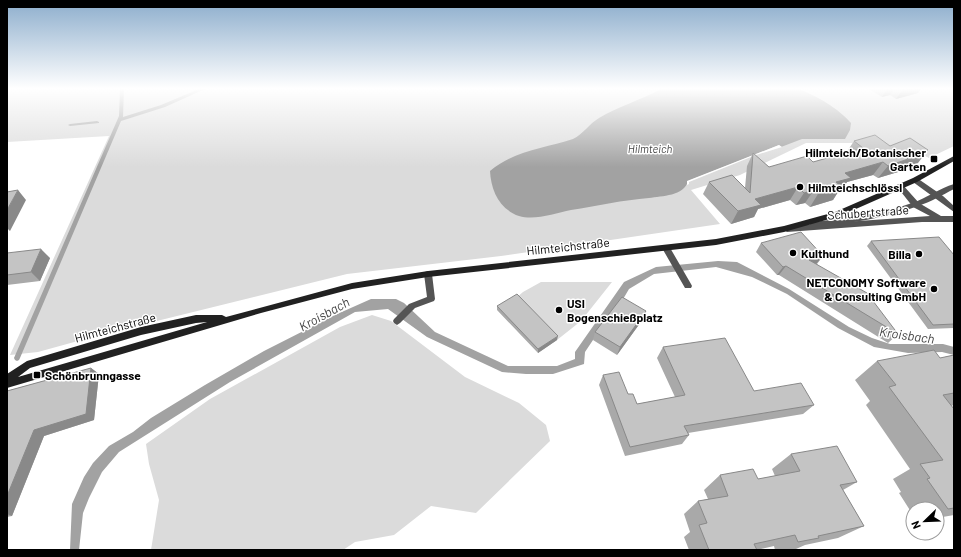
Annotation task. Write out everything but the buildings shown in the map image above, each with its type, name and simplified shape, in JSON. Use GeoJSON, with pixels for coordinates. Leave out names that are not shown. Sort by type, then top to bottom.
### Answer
{"type":"FeatureCollection","features":[{"type":"Feature","properties":{"kind":"main road","name":"Hilmteichstraße"},"geometry":{"type":"LineString","coordinates":[[7,384],[352,286],[428,274],[666,248],[750,237],[784,229],[837,214],[915,180],[954,158]]}},
{"type":"Feature","properties":{"kind":"main road","name":"Hilmteichstraße"},"geometry":{"type":"LineString","coordinates":[[7,379],[27,365],[141,331],[196,319],[235,318]]}},
{"type":"Feature","properties":{"kind":"street"},"geometry":{"type":"LineString","coordinates":[[915,180],[937,195],[954,210]]}},
{"type":"Feature","properties":{"kind":"street"},"geometry":{"type":"LineString","coordinates":[[900,186],[916,205],[939,219]]}},
{"type":"Feature","properties":{"kind":"street"},"geometry":{"type":"LineString","coordinates":[[784,229],[861,218],[916,205],[954,186]]}},
{"type":"Feature","properties":{"kind":"street","name":"Schubertstraße"},"geometry":{"type":"LineString","coordinates":[[784,229],[954,219]]}},
{"type":"Feature","properties":{"kind":"street"},"geometry":{"type":"LineString","coordinates":[[666,248],[688,286]]}},
{"type":"Feature","properties":{"kind":"street"},"geometry":{"type":"LineString","coordinates":[[397,321],[412,306],[432,299],[428,274]]}},
{"type":"Feature","properties":{"kind":"shaded area"},"geometry":{"type":"Polygon","coordinates":[[[7,115],[954,115],[954,146],[929,158],[902,144],[882,155],[856,143],[806,143],[740,175],[691,190],[720,224],[501,256],[347,274],[96,336],[38,352],[10,355],[109,136],[7,142],[7,115]]]}},
{"type":"Feature","properties":{"kind":"shaded area","name":"USI Bogenschießplatz"},"geometry":{"type":"Polygon","coordinates":[[[541,282],[612,282],[581,321],[557,340],[516,298],[523,292],[541,282]]]}},
{"type":"Feature","properties":{"kind":"shaded area"},"geometry":{"type":"Polygon","coordinates":[[[372,315],[391,321],[465,377],[519,403],[546,425],[550,441],[476,513],[431,506],[394,535],[355,542],[343,550],[151,550],[159,500],[149,464],[146,444],[210,399],[340,327],[372,315]]]}},
{"type":"Feature","properties":{"kind":"water","name":"Hilmteich"},"geometry":{"type":"Polygon","coordinates":[[[605,115],[842,115],[851,123],[850,130],[845,139],[802,139],[781,147],[779,145],[688,181],[682,190],[666,196],[571,210],[532,218],[519,216],[512,213],[501,204],[494,192],[490,171],[499,164],[519,154],[573,139],[605,115]]]}},
{"type":"Feature","properties":{"kind":"water"},"geometry":{"type":"Polygon","coordinates":[[[718,261],[737,262],[789,289],[849,327],[872,338],[890,344],[943,344],[954,347],[954,355],[942,352],[908,353],[874,347],[838,328],[787,294],[752,277],[716,267],[654,274],[629,289],[619,306],[585,352],[584,364],[553,374],[502,372],[427,337],[388,309],[355,312],[230,382],[119,452],[102,472],[89,498],[83,513],[79,550],[70,550],[72,504],[84,477],[93,463],[109,446],[205,385],[264,351],[335,315],[371,299],[396,299],[404,303],[435,332],[508,366],[557,366],[575,359],[575,352],[624,282],[656,267],[718,261]]]}},
{"type":"Feature","properties":{"kind":"pier"},"geometry":{"type":"Polygon","coordinates":[[[779,145],[782,147],[756,155],[689,182],[687,185],[687,181],[779,145]]]}},
{"type":"Feature","properties":{"kind":"waterway"},"geometry":{"type":"LineString","coordinates":[[119,120],[121,115]]}},
{"type":"Feature","properties":{"kind":"waterway"},"geometry":{"type":"LineString","coordinates":[[119,120],[135,115]]}},
{"type":"Feature","properties":{"kind":"waterway"},"geometry":{"type":"LineString","coordinates":[[17,358],[119,120]]}},
{"type":"Feature","properties":{"kind":"waterway"},"geometry":{"type":"LineString","coordinates":[[70,125],[97,122]]}},
{"type":"Feature","properties":{"kind":"place","name":"Hilmteich/Botanischer Garten"},"geometry":{"type":"Point","coordinates":[934,159]}},
{"type":"Feature","properties":{"kind":"place","name":"Hilmteichschlössl"},"geometry":{"type":"Point","coordinates":[800,187]}},
{"type":"Feature","properties":{"kind":"place","name":"Kulthund"},"geometry":{"type":"Point","coordinates":[793,253]}},
{"type":"Feature","properties":{"kind":"place","name":"Billa"},"geometry":{"type":"Point","coordinates":[919,254]}},
{"type":"Feature","properties":{"kind":"place","name":"NETCONOMY Software & Consulting GmbH"},"geometry":{"type":"Point","coordinates":[934,289]}},
{"type":"Feature","properties":{"kind":"place","name":"USI Bogenschießplatz"},"geometry":{"type":"Point","coordinates":[559,310]}},
{"type":"Feature","properties":{"kind":"place","name":"Schönbrunngasse"},"geometry":{"type":"Point","coordinates":[37,375]}},
{"type":"Feature","properties":{"kind":"water label","name":"Kroisbach"},"geometry":{"type":"Point","coordinates":[324,314]}},
{"type":"Feature","properties":{"kind":"water label","name":"Kroisbach"},"geometry":{"type":"Point","coordinates":[907,335]}}]}
